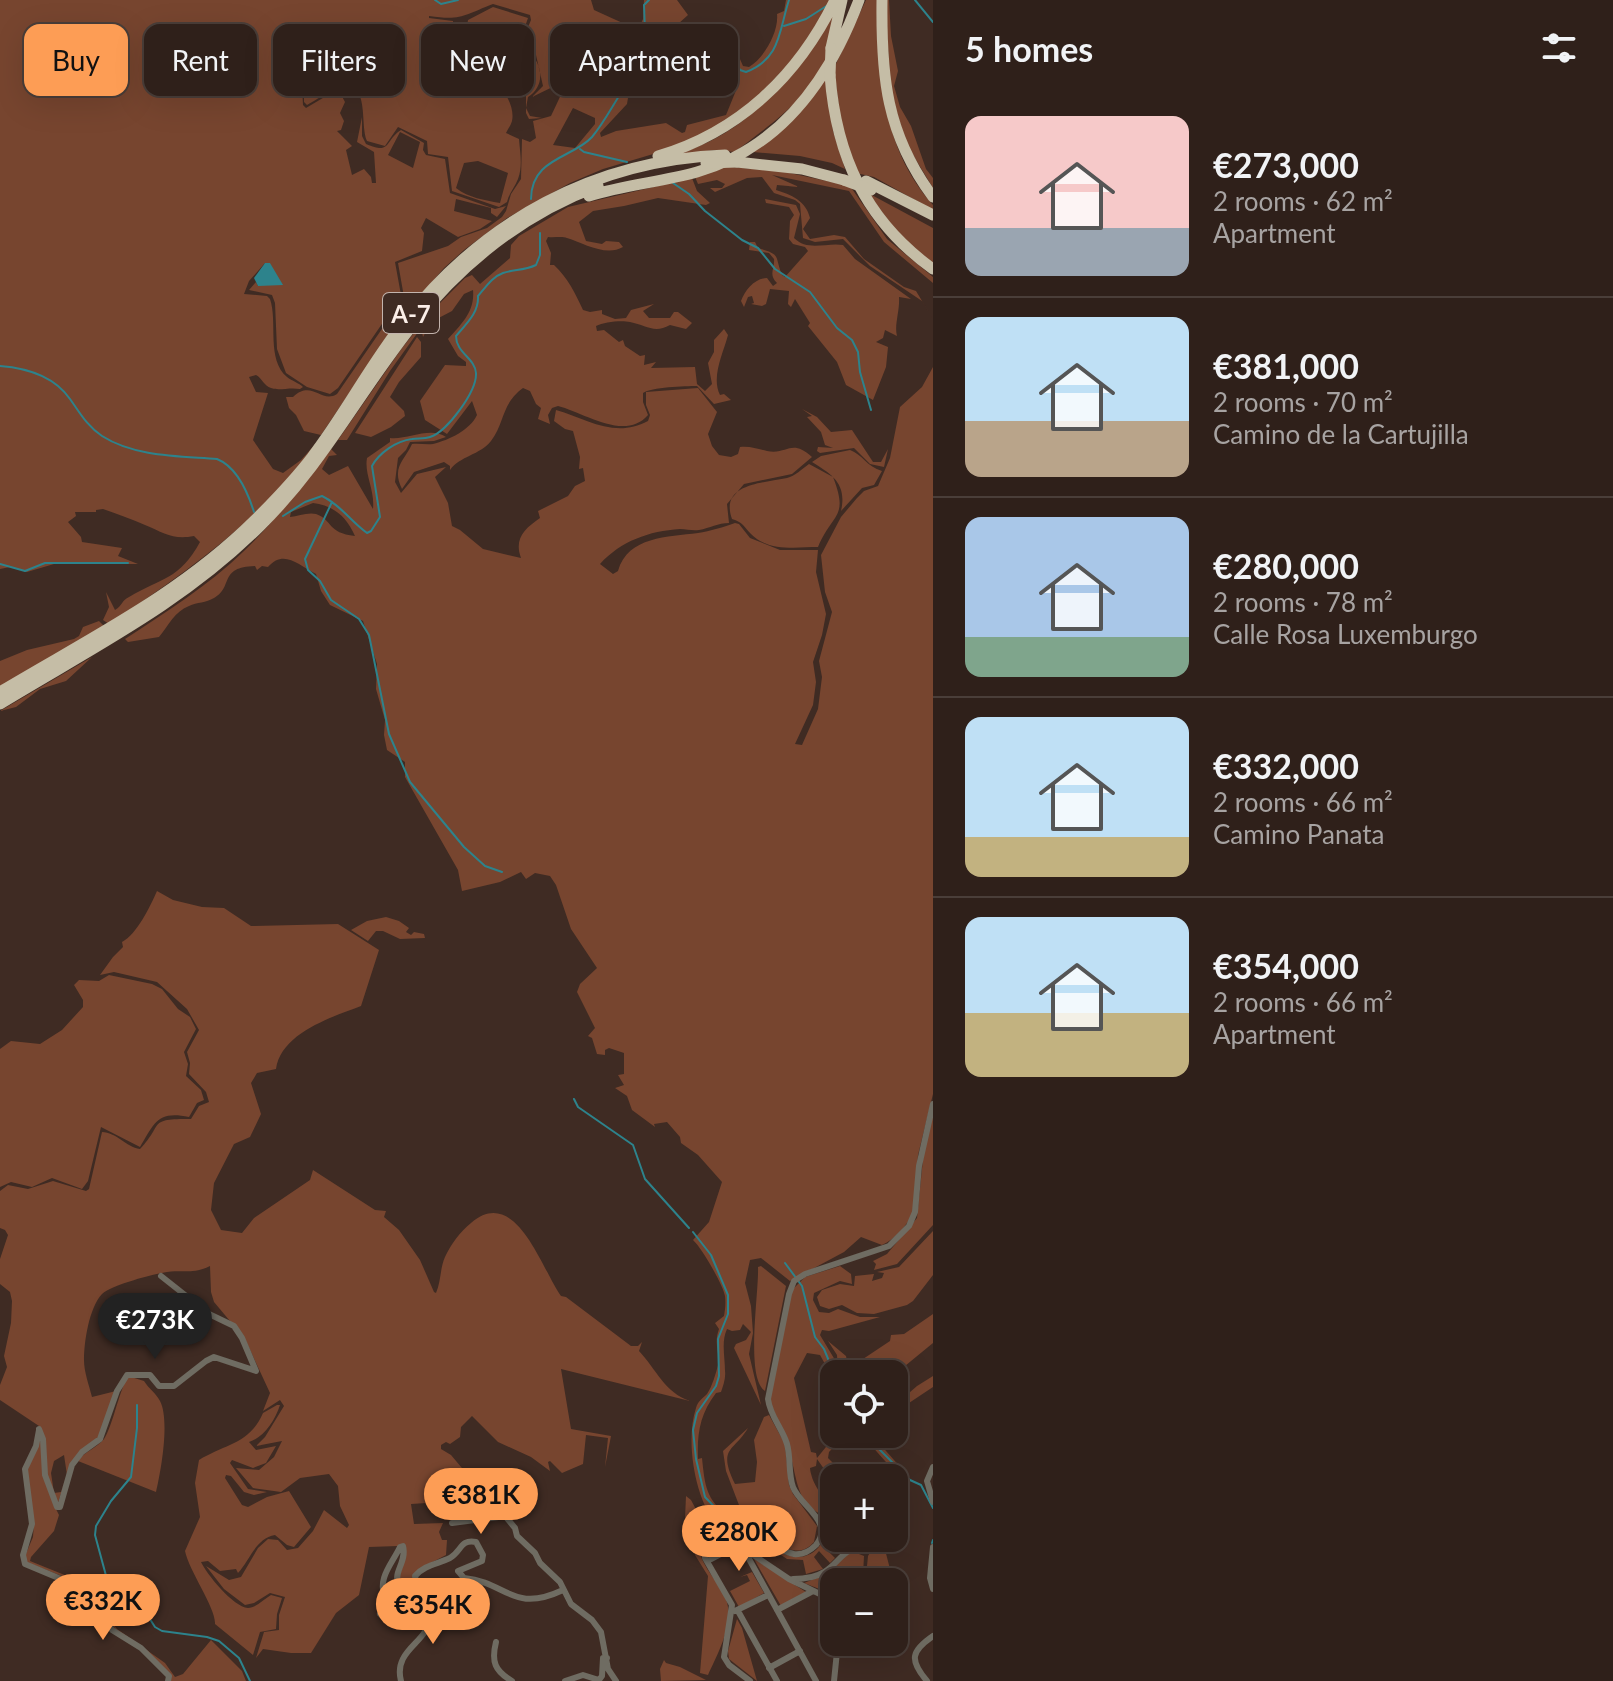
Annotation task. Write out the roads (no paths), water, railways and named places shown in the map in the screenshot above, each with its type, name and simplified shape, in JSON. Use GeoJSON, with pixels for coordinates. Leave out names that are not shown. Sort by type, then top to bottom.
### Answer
{"type":"FeatureCollection","features":[{"type":"Feature","properties":{"kind":"highway"},"geometry":{"type":"LineString","coordinates":[[564,199],[578,185],[610,171],[688,146],[736,121],[787,75],[835,0]]}},
{"type":"Feature","properties":{"kind":"highway"},"geometry":{"type":"LineString","coordinates":[[842,0],[831,48],[830,75],[838,134],[862,192],[875,213],[901,244],[933,269]]}},
{"type":"Feature","properties":{"kind":"highway"},"geometry":{"type":"LineString","coordinates":[[564,199],[700,171],[756,144],[794,111],[827,72],[859,0]]}},
{"type":"Feature","properties":{"kind":"highway"},"geometry":{"type":"LineString","coordinates":[[882,0],[882,69],[888,105],[906,153],[933,197]]}},
{"type":"Feature","properties":{"kind":"highway"},"geometry":{"type":"LineString","coordinates":[[578,185],[654,163],[725,155],[842,176],[933,215]]}},
{"type":"Feature","properties":{"kind":"highway"},"geometry":{"type":"LineString","coordinates":[[518,226],[564,199],[633,174],[741,159]]}},
{"type":"Feature","properties":{"kind":"highway"},"geometry":{"type":"LineString","coordinates":[[869,186],[933,223]]}},
{"type":"Feature","properties":{"kind":"highway","name":"A-7"},"geometry":{"type":"LineString","coordinates":[[334,433],[411,327],[468,267],[518,226]]}},
{"type":"Feature","properties":{"kind":"highway","name":"A-7"},"geometry":{"type":"LineString","coordinates":[[0,704],[149,616],[207,574],[301,482],[403,323],[428,294],[477,247],[518,226]]}},
{"type":"Feature","properties":{"kind":"highway","name":"A-7"},"geometry":{"type":"LineString","coordinates":[[0,692],[138,613],[258,523]]}},
{"type":"Feature","properties":{"kind":"street"},"geometry":{"type":"LineString","coordinates":[[750,1681],[729,1665],[724,1657],[737,1607],[702,1553],[703,1542],[709,1534],[729,1523],[741,1521],[794,1554],[813,1548],[821,1536],[816,1516],[793,1486],[786,1442],[772,1415],[768,1399],[791,1287],[805,1274],[889,1246],[909,1226],[915,1212],[919,1166],[933,1104]]}},
{"type":"Feature","properties":{"kind":"street"},"geometry":{"type":"LineString","coordinates":[[161,1276],[209,1314],[234,1326],[256,1371],[214,1357],[174,1386],[159,1386],[150,1375],[127,1375],[117,1391],[100,1439],[82,1452],[72,1465],[60,1507],[57,1507],[45,1475],[43,1439],[39,1429],[36,1446],[25,1469],[32,1524],[23,1555],[25,1564],[80,1587],[97,1605],[112,1630],[141,1648],[169,1676],[168,1681]]}},
{"type":"Feature","properties":{"kind":"street"},"geometry":{"type":"LineString","coordinates":[[933,1467],[927,1481],[933,1502]]}},
{"type":"Feature","properties":{"kind":"street"},"geometry":{"type":"LineString","coordinates":[[472,1476],[506,1516],[517,1536],[560,1582],[571,1604],[592,1620],[601,1632],[612,1678],[616,1681]]}},
{"type":"Feature","properties":{"kind":"street"},"geometry":{"type":"LineString","coordinates":[[452,1523],[506,1516]]}},
{"type":"Feature","properties":{"kind":"street"},"geometry":{"type":"LineString","coordinates":[[380,1614],[386,1619],[395,1616],[386,1601],[383,1581],[386,1570],[403,1546],[404,1558],[397,1568],[397,1578],[402,1587],[411,1591],[422,1593],[424,1590],[416,1581],[419,1571],[455,1555],[462,1543],[469,1541],[476,1542],[483,1555],[482,1561],[458,1571],[464,1578],[475,1579],[501,1592],[531,1600],[563,1590]]}},
{"type":"Feature","properties":{"kind":"street"},"geometry":{"type":"LineString","coordinates":[[711,1559],[740,1543]]}},
{"type":"Feature","properties":{"kind":"street"},"geometry":{"type":"LineString","coordinates":[[740,1543],[789,1579],[820,1594]]}},
{"type":"Feature","properties":{"kind":"street"},"geometry":{"type":"LineString","coordinates":[[740,1543],[816,1681]]}},
{"type":"Feature","properties":{"kind":"street"},"geometry":{"type":"LineString","coordinates":[[933,1547],[930,1578],[933,1589]]}},
{"type":"Feature","properties":{"kind":"street"},"geometry":{"type":"LineString","coordinates":[[789,1579],[809,1578],[826,1571],[846,1552]]}},
{"type":"Feature","properties":{"kind":"street"},"geometry":{"type":"LineString","coordinates":[[777,1610],[813,1591]]}},
{"type":"Feature","properties":{"kind":"street"},"geometry":{"type":"LineString","coordinates":[[737,1613],[768,1595]]}},
{"type":"Feature","properties":{"kind":"street"},"geometry":{"type":"LineString","coordinates":[[737,1613],[777,1681]]}},
{"type":"Feature","properties":{"kind":"street"},"geometry":{"type":"LineString","coordinates":[[401,1681],[398,1669],[406,1650],[428,1629],[427,1615]]}},
{"type":"Feature","properties":{"kind":"street"},"geometry":{"type":"LineString","coordinates":[[927,1681],[916,1668],[914,1656],[920,1645],[933,1636]]}},
{"type":"Feature","properties":{"kind":"street"},"geometry":{"type":"LineString","coordinates":[[496,1642],[493,1661],[496,1670],[512,1681]]}},
{"type":"Feature","properties":{"kind":"street"},"geometry":{"type":"LineString","coordinates":[[769,1668],[800,1651]]}},
{"type":"Feature","properties":{"kind":"street"},"geometry":{"type":"LineString","coordinates":[[837,1656],[834,1681],[844,1681]]}},
{"type":"Feature","properties":{"kind":"street"},"geometry":{"type":"LineString","coordinates":[[565,1681],[583,1675],[599,1680],[602,1676],[601,1662],[607,1658]]}},
{"type":"Feature","properties":{"kind":"water"},"geometry":{"type":"Polygon","coordinates":[[[265,263],[270,263],[283,285],[258,286],[254,278],[265,263]]]}},
{"type":"Feature","properties":{"kind":"waterway"},"geometry":{"type":"LineString","coordinates":[[435,0],[441,4],[458,0]]}},
{"type":"Feature","properties":{"kind":"waterway"},"geometry":{"type":"LineString","coordinates":[[645,24],[644,5],[649,0]]}},
{"type":"Feature","properties":{"kind":"waterway"},"geometry":{"type":"LineString","coordinates":[[531,199],[538,175],[554,160],[592,137],[630,80],[664,45],[695,39],[726,43],[740,70],[746,72],[766,59],[772,51],[789,0]]}},
{"type":"Feature","properties":{"kind":"waterway"},"geometry":{"type":"LineString","coordinates":[[915,0],[933,22]]}},
{"type":"Feature","properties":{"kind":"waterway"},"geometry":{"type":"LineString","coordinates":[[784,26],[806,19],[828,5]]}},
{"type":"Feature","properties":{"kind":"waterway"},"geometry":{"type":"LineString","coordinates":[[580,149],[627,162]]}},
{"type":"Feature","properties":{"kind":"waterway"},"geometry":{"type":"LineString","coordinates":[[673,183],[742,240],[758,248],[775,269],[810,292],[837,328],[852,340],[858,352],[860,372],[871,410]]}},
{"type":"Feature","properties":{"kind":"waterway"},"geometry":{"type":"LineString","coordinates":[[283,516],[305,502],[322,496],[367,533],[371,531],[380,517],[372,466],[394,445],[437,434],[460,410],[472,390],[476,373],[459,347],[456,336],[474,313],[478,296],[492,280],[503,273],[536,265],[540,255],[540,233]]}},
{"type":"Feature","properties":{"kind":"waterway"},"geometry":{"type":"LineString","coordinates":[[0,366],[29,371],[56,384],[92,428],[115,443],[143,452],[217,459],[224,463],[241,481],[254,512]]}},
{"type":"Feature","properties":{"kind":"waterway"},"geometry":{"type":"LineString","coordinates":[[332,502],[305,559],[308,570],[320,581],[331,600],[359,619],[369,635],[389,734],[410,782],[464,847],[485,866],[502,872]]}},
{"type":"Feature","properties":{"kind":"waterway"},"geometry":{"type":"LineString","coordinates":[[0,564],[25,571],[45,563],[128,563]]}},
{"type":"Feature","properties":{"kind":"waterway"},"geometry":{"type":"LineString","coordinates":[[574,1099],[578,1107],[633,1145],[645,1179],[689,1228]]}},
{"type":"Feature","properties":{"kind":"waterway"},"geometry":{"type":"LineString","coordinates":[[693,1232],[711,1255],[728,1295],[728,1314],[718,1339],[719,1376],[716,1386],[697,1413],[693,1430],[705,1497],[728,1521]]}},
{"type":"Feature","properties":{"kind":"waterway"},"geometry":{"type":"LineString","coordinates":[[785,1263],[802,1286],[815,1337],[829,1360]]}},
{"type":"Feature","properties":{"kind":"waterway"},"geometry":{"type":"LineString","coordinates":[[137,1405],[131,1477],[96,1526],[95,1535],[108,1583],[115,1591],[139,1602],[155,1627],[162,1631],[219,1641],[239,1658],[250,1681]]}},
{"type":"Feature","properties":{"kind":"waterway"},"geometry":{"type":"LineString","coordinates":[[878,1448],[910,1480],[921,1485],[933,1508]]}},
{"type":"Feature","properties":{"kind":"waterway"},"geometry":{"type":"LineString","coordinates":[[731,1527],[735,1534]]}}]}
